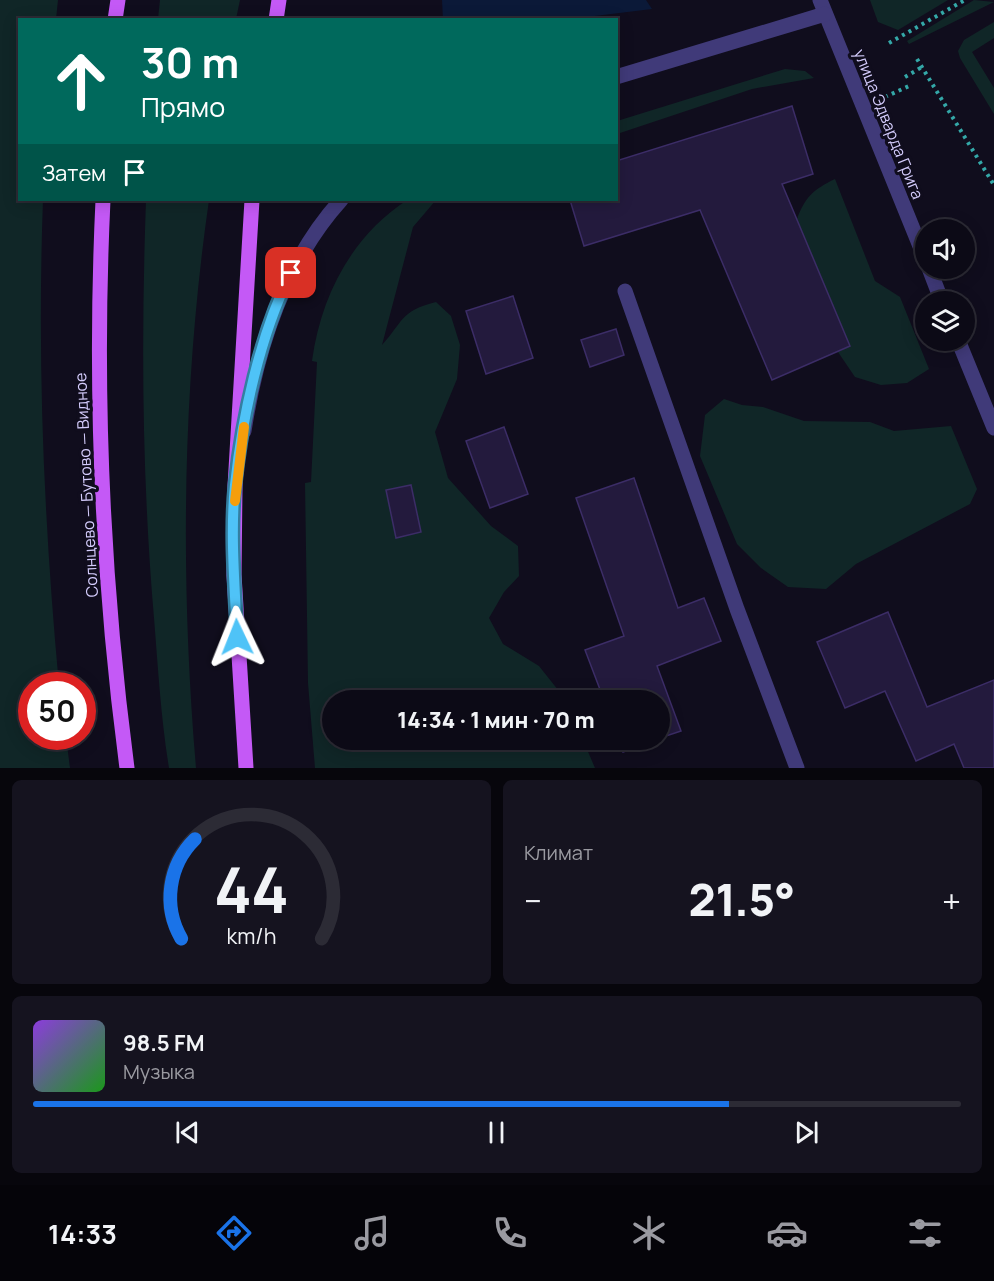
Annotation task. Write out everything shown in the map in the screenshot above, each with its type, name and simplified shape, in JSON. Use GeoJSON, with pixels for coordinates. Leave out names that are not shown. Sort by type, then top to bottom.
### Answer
{"type":"FeatureCollection","features":[{"type":"Feature","properties":{"kind":"main road"},"geometry":{"type":"LineString","coordinates":[[115,18],[118,0]]}},
{"type":"Feature","properties":{"kind":"main road"},"geometry":{"type":"LineString","coordinates":[[276,18],[279,0]]}},
{"type":"Feature","properties":{"kind":"main road","name":"Солнцево — Бутово — Видное"},"geometry":{"type":"LineString","coordinates":[[103,201],[98,291],[101,472],[105,563],[116,689],[127,768]]}},
{"type":"Feature","properties":{"kind":"main road"},"geometry":{"type":"LineString","coordinates":[[246,768],[235,586],[235,486],[252,201]]}},
{"type":"Feature","properties":{"kind":"street"},"geometry":{"type":"LineString","coordinates":[[618,76],[822,7]]}},
{"type":"Feature","properties":{"kind":"street","name":"улица Эдварда Грига"},"geometry":{"type":"LineString","coordinates":[[822,7],[915,234]]}},
{"type":"Feature","properties":{"kind":"street"},"geometry":{"type":"LineString","coordinates":[[235,486],[248,406],[266,338],[284,288],[307,244],[340,201]]}},
{"type":"Feature","properties":{"kind":"street"},"geometry":{"type":"LineString","coordinates":[[625,291],[737,609],[797,768]]}},
{"type":"Feature","properties":{"kind":"street"},"geometry":{"type":"LineString","coordinates":[[962,351],[994,428]]}},
{"type":"Feature","properties":{"kind":"path"},"geometry":{"type":"LineString","coordinates":[[889,43],[965,0]]}},
{"type":"Feature","properties":{"kind":"path"},"geometry":{"type":"LineString","coordinates":[[917,59],[994,185]]}},
{"type":"Feature","properties":{"kind":"path"},"geometry":{"type":"LineString","coordinates":[[905,77],[922,67]]}},
{"type":"Feature","properties":{"kind":"green space"},"geometry":{"type":"Polygon","coordinates":[[[0,0],[58,0],[56,18],[18,18],[18,201],[43,201],[41,382],[49,564],[58,672],[18,672],[18,750],[68,750],[70,768],[0,768],[0,0]]]}},
{"type":"Feature","properties":{"kind":"green space"},"geometry":{"type":"Polygon","coordinates":[[[160,0],[240,0],[236,18],[158,18],[160,0]]]}},
{"type":"Feature","properties":{"kind":"green space"},"geometry":{"type":"Polygon","coordinates":[[[870,0],[948,0],[898,30],[878,22],[870,0]]]}},
{"type":"Feature","properties":{"kind":"green space"},"geometry":{"type":"Polygon","coordinates":[[[974,0],[994,2],[909,44],[907,41],[974,0]]]}},
{"type":"Feature","properties":{"kind":"green space"},"geometry":{"type":"Polygon","coordinates":[[[994,22],[994,38],[972,52],[994,88],[994,114],[958,51],[964,40],[994,22]]]}},
{"type":"Feature","properties":{"kind":"green space"},"geometry":{"type":"Polygon","coordinates":[[[785,69],[805,71],[814,78],[752,89],[618,134],[618,121],[785,69]]]}},
{"type":"Feature","properties":{"kind":"green space"},"geometry":{"type":"Polygon","coordinates":[[[835,179],[875,281],[900,297],[915,334],[915,351],[922,351],[929,369],[907,383],[881,385],[855,377],[838,352],[850,346],[797,219],[811,194],[835,179]]]}},
{"type":"Feature","properties":{"kind":"green space"},"geometry":{"type":"Polygon","coordinates":[[[146,201],[209,201],[193,341],[186,483],[187,626],[196,768],[169,768],[164,731],[147,513],[143,305],[146,201]]]}},
{"type":"Feature","properties":{"kind":"green space"},"geometry":{"type":"Polygon","coordinates":[[[406,201],[435,201],[413,227],[382,345],[403,318],[424,305],[436,302],[451,316],[460,345],[457,379],[435,432],[448,478],[491,526],[518,546],[519,576],[504,592],[489,618],[503,644],[539,666],[558,690],[322,690],[322,750],[587,750],[595,768],[315,768],[308,683],[305,483],[311,482],[317,362],[312,361],[316,337],[331,291],[355,250],[370,232],[406,201]]]}},
{"type":"Feature","properties":{"kind":"green space"},"geometry":{"type":"Polygon","coordinates":[[[724,399],[742,405],[763,407],[804,421],[870,422],[894,431],[951,426],[977,489],[970,504],[856,564],[826,589],[788,587],[761,568],[737,544],[700,456],[705,415],[724,399]]]}},
{"type":"Feature","properties":{"kind":"water"},"geometry":{"type":"Polygon","coordinates":[[[442,0],[646,0],[652,9],[578,18],[443,18],[442,0]]]}},
{"type":"Feature","properties":{"kind":"building"},"geometry":{"type":"Polygon","coordinates":[[[792,106],[813,174],[782,184],[850,346],[772,380],[700,210],[584,246],[570,201],[618,201],[618,160],[792,106]]]}},
{"type":"Feature","properties":{"kind":"building"},"geometry":{"type":"Polygon","coordinates":[[[513,296],[533,358],[486,374],[466,311],[513,296]]]}},
{"type":"Feature","properties":{"kind":"building"},"geometry":{"type":"Polygon","coordinates":[[[616,329],[624,355],[590,367],[581,340],[616,329]]]}},
{"type":"Feature","properties":{"kind":"building"},"geometry":{"type":"Polygon","coordinates":[[[504,427],[528,494],[490,508],[466,441],[504,427]]]}},
{"type":"Feature","properties":{"kind":"building"},"geometry":{"type":"Polygon","coordinates":[[[634,478],[678,608],[704,598],[721,641],[657,666],[666,690],[600,690],[585,650],[624,636],[576,498],[634,478]]]}},
{"type":"Feature","properties":{"kind":"building"},"geometry":{"type":"Polygon","coordinates":[[[411,485],[421,532],[396,538],[386,490],[411,485]]]}},
{"type":"Feature","properties":{"kind":"building"},"geometry":{"type":"Polygon","coordinates":[[[888,612],[927,707],[994,680],[994,768],[964,768],[954,744],[916,761],[885,691],[845,708],[817,642],[888,612]]]}},
{"type":"Feature","properties":{"kind":"building"},"geometry":{"type":"Polygon","coordinates":[[[670,701],[681,731],[670,735],[670,701]]]}},
{"type":"Feature","properties":{"kind":"slow traffic"},"geometry":{"type":"LineString","coordinates":[[235,501],[235,486],[244,427]]}},
{"type":"Feature","properties":{"kind":"route"},"geometry":{"type":"LineString","coordinates":[[237,637],[234,575],[235,486],[248,406],[260,360],[291,273]]}}]}
